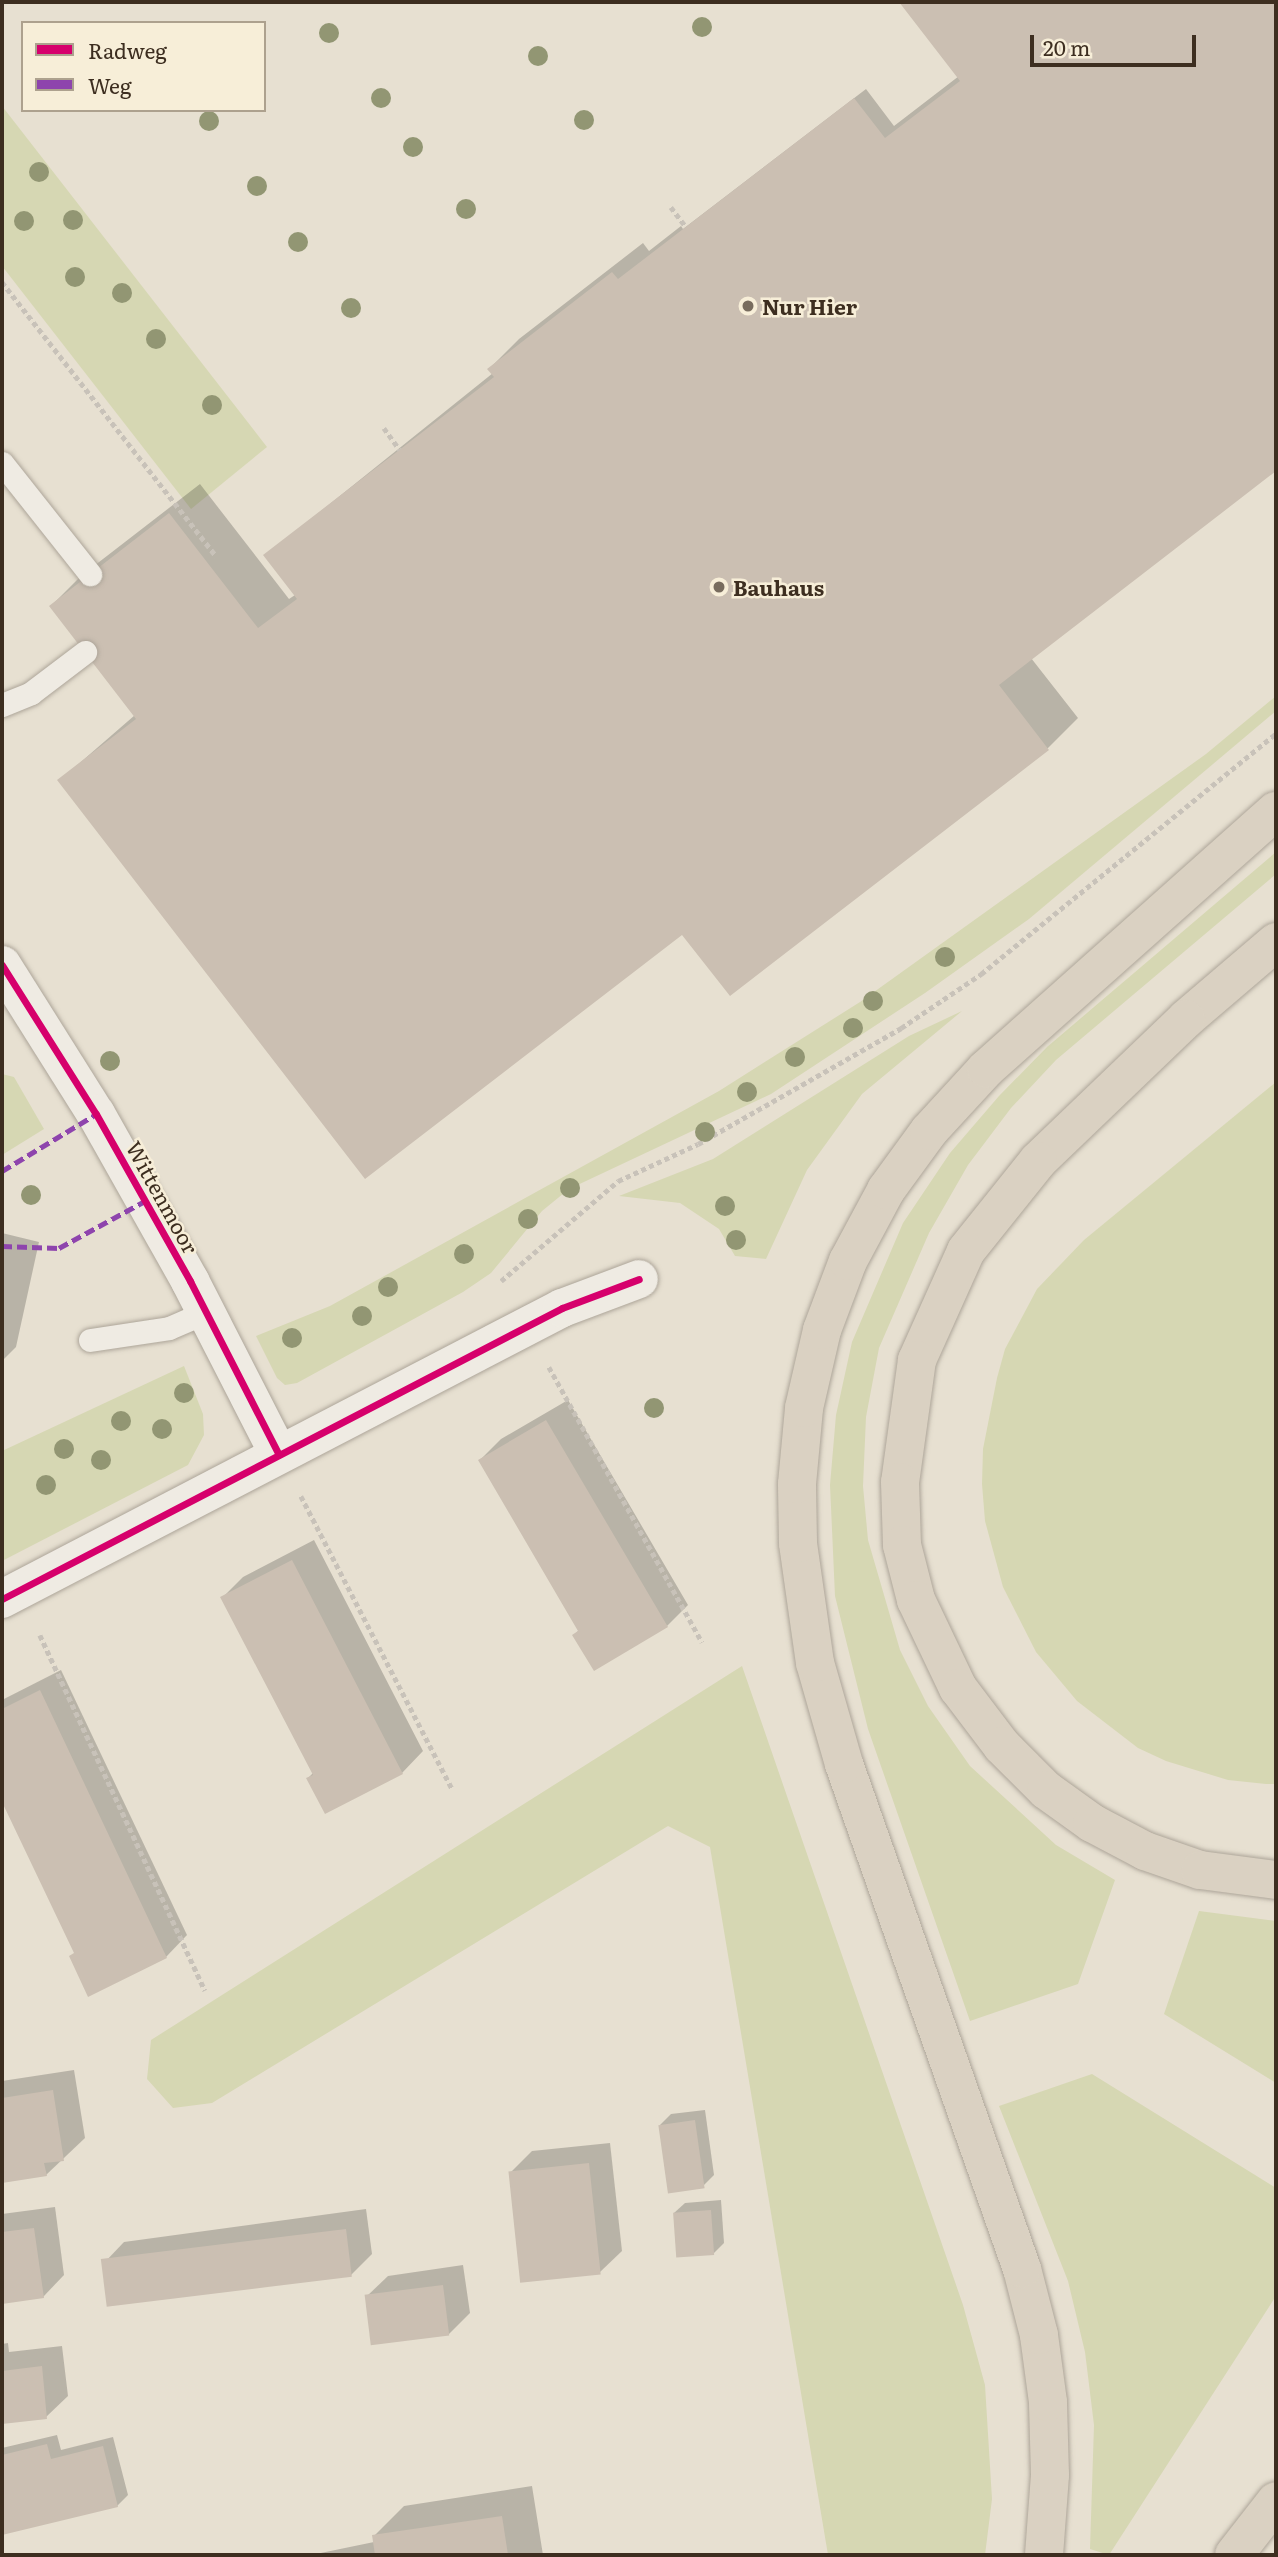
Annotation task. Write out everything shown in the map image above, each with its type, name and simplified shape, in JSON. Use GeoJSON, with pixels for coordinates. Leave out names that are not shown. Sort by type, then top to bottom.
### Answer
{"type":"FeatureCollection","features":[{"type":"Feature","properties":{"kind":"highway"},"geometry":{"type":"LineString","coordinates":[[1044,2555],[1050,2475],[1048,2402],[1039,2335],[1022,2269],[844,1764],[815,1663],[798,1543],[797,1484],[804,1408],[822,1330],[848,1261],[886,1190],[929,1131],[986,1069],[1276,811]]}},
{"type":"Feature","properties":{"kind":"highway"},"geometry":{"type":"LineString","coordinates":[[1276,942],[1186,1019],[1038,1161],[966,1251],[917,1360],[900,1482],[902,1545],[916,1600],[958,1688],[1002,1746],[1055,1797],[1092,1823],[1145,1851],[1200,1870],[1276,1880]]}},
{"type":"Feature","properties":{"kind":"highway"},"geometry":{"type":"LineString","coordinates":[[1234,2555],[1276,2501]]}},
{"type":"Feature","properties":{"kind":"street","name":"Wittenmoor"},"geometry":{"type":"LineString","coordinates":[[2,965],[96,1114],[206,1312],[279,1455]]}},
{"type":"Feature","properties":{"kind":"street"},"geometry":{"type":"LineString","coordinates":[[10,1595],[526,1327],[639,1279]]}},
{"type":"Feature","properties":{"kind":"lane"},"geometry":{"type":"LineString","coordinates":[[2,463],[90,574]]}},
{"type":"Feature","properties":{"kind":"lane"},"geometry":{"type":"LineString","coordinates":[[2,705],[31,693],[85,652]]}},
{"type":"Feature","properties":{"kind":"lane"},"geometry":{"type":"LineString","coordinates":[[90,1340],[169,1328],[206,1312]]}},
{"type":"Feature","properties":{"kind":"path"},"geometry":{"type":"LineString","coordinates":[[671,207],[686,227]]}},
{"type":"Feature","properties":{"kind":"path"},"geometry":{"type":"LineString","coordinates":[[2,282],[216,556]]}},
{"type":"Feature","properties":{"kind":"path"},"geometry":{"type":"LineString","coordinates":[[384,428],[401,450]]}},
{"type":"Feature","properties":{"kind":"path"},"geometry":{"type":"LineString","coordinates":[[490,1290],[618,1181],[710,1137],[901,1028],[981,974],[1276,733]]}},
{"type":"Feature","properties":{"kind":"path"},"geometry":{"type":"LineString","coordinates":[[526,1327],[702,1642]]}},
{"type":"Feature","properties":{"kind":"path"},"geometry":{"type":"LineString","coordinates":[[279,1455],[452,1788]]}},
{"type":"Feature","properties":{"kind":"path"},"geometry":{"type":"LineString","coordinates":[[10,1595],[205,1992]]}},
{"type":"Feature","properties":{"kind":"green space"},"geometry":{"type":"Polygon","coordinates":[[[2,106],[267,447],[191,509],[2,266],[2,106]]]}},
{"type":"Feature","properties":{"kind":"green space"},"geometry":{"type":"Polygon","coordinates":[[[1276,696],[1276,711],[1029,919],[925,993],[771,1094],[569,1189],[542,1211],[491,1273],[463,1292],[297,1383],[285,1385],[277,1378],[256,1336],[330,1306],[719,1091],[860,1002],[1206,754],[1276,696]]]}},
{"type":"Feature","properties":{"kind":"green space"},"geometry":{"type":"Polygon","coordinates":[[[1276,852],[1276,874],[1056,1060],[1011,1108],[968,1165],[929,1233],[879,1348],[866,1417],[863,1486],[868,1540],[900,1650],[928,1706],[970,1766],[1056,1845],[1115,1880],[1078,1984],[970,2021],[868,1729],[835,1596],[830,1485],[836,1415],[852,1342],[903,1223],[950,1153],[999,1096],[1047,1047],[1276,852]]]}},
{"type":"Feature","properties":{"kind":"green space"},"geometry":{"type":"Polygon","coordinates":[[[962,1011],[862,1094],[807,1170],[766,1259],[735,1256],[719,1229],[680,1203],[619,1196],[713,1159],[909,1036],[962,1011]]]}},
{"type":"Feature","properties":{"kind":"green space"},"geometry":{"type":"Polygon","coordinates":[[[2,1074],[14,1077],[44,1129],[2,1155],[2,1074]]]}},
{"type":"Feature","properties":{"kind":"green space"},"geometry":{"type":"Polygon","coordinates":[[[1276,1082],[1276,1784],[1266,1784],[1228,1780],[1166,1761],[1138,1748],[1077,1701],[1036,1652],[1003,1587],[985,1521],[982,1484],[983,1449],[1005,1349],[1037,1289],[1084,1240],[1276,1082]]]}},
{"type":"Feature","properties":{"kind":"green space"},"geometry":{"type":"Polygon","coordinates":[[[184,1366],[203,1414],[204,1435],[188,1465],[2,1561],[2,1451],[184,1366]]]}},
{"type":"Feature","properties":{"kind":"green space"},"geometry":{"type":"Polygon","coordinates":[[[742,1666],[963,2305],[985,2385],[992,2499],[985,2555],[828,2555],[710,1847],[668,1826],[212,2103],[173,2108],[147,2079],[151,2040],[742,1666]]]}},
{"type":"Feature","properties":{"kind":"green space"},"geometry":{"type":"Polygon","coordinates":[[[1199,1911],[1276,1921],[1276,2083],[1164,2014],[1199,1911]]]}},
{"type":"Feature","properties":{"kind":"green space"},"geometry":{"type":"Polygon","coordinates":[[[1092,2074],[1276,2188],[1276,2296],[1109,2555],[1090,2549],[1094,2425],[1085,2352],[1068,2281],[999,2106],[1092,2074]]]}},
{"type":"Feature","properties":{"kind":"building","name":"Bauhaus"},"geometry":{"type":"Polygon","coordinates":[[[899,2],[1276,2],[1276,471],[999,685],[1049,750],[730,996],[682,935],[365,1179],[57,780],[136,719],[49,606],[169,513],[258,628],[297,599],[263,555],[494,377],[487,369],[612,272],[618,279],[854,98],[885,138],[960,81],[899,2]]]}},
{"type":"Feature","properties":{"kind":"building"},"geometry":{"type":"Polygon","coordinates":[[[546,1420],[668,1627],[594,1671],[572,1635],[578,1631],[478,1460],[546,1420]]]}},
{"type":"Feature","properties":{"kind":"building"},"geometry":{"type":"Polygon","coordinates":[[[292,1560],[403,1774],[325,1814],[306,1778],[313,1775],[220,1597],[292,1560]]]}},
{"type":"Feature","properties":{"kind":"building"},"geometry":{"type":"Polygon","coordinates":[[[40,1690],[167,1958],[88,1997],[69,1956],[74,1953],[2,1802],[2,1709],[40,1690]]]}},
{"type":"Feature","properties":{"kind":"building"},"geometry":{"type":"Polygon","coordinates":[[[53,2090],[64,2161],[44,2163],[47,2176],[2,2183],[2,2098],[53,2090]]]}},
{"type":"Feature","properties":{"kind":"building"},"geometry":{"type":"Polygon","coordinates":[[[695,2120],[705,2188],[668,2193],[658,2125],[695,2120]]]}},
{"type":"Feature","properties":{"kind":"building"},"geometry":{"type":"Polygon","coordinates":[[[589,2163],[601,2274],[520,2283],[508,2171],[589,2163]]]}},
{"type":"Feature","properties":{"kind":"building"},"geometry":{"type":"Polygon","coordinates":[[[711,2210],[714,2255],[676,2258],[673,2213],[711,2210]]]}},
{"type":"Feature","properties":{"kind":"building"},"geometry":{"type":"Polygon","coordinates":[[[34,2228],[44,2298],[2,2304],[2,2232],[34,2228]]]}},
{"type":"Feature","properties":{"kind":"building"},"geometry":{"type":"Polygon","coordinates":[[[346,2229],[352,2277],[107,2307],[101,2259],[346,2229]]]}},
{"type":"Feature","properties":{"kind":"building"},"geometry":{"type":"Polygon","coordinates":[[[443,2285],[449,2336],[371,2345],[365,2295],[443,2285]]]}},
{"type":"Feature","properties":{"kind":"building"},"geometry":{"type":"Polygon","coordinates":[[[42,2366],[47,2419],[2,2424],[2,2371],[42,2366]]]}},
{"type":"Feature","properties":{"kind":"building"},"geometry":{"type":"Polygon","coordinates":[[[47,2444],[51,2459],[103,2446],[118,2507],[2,2535],[2,2455],[47,2444]]]}},
{"type":"Feature","properties":{"kind":"building"},"geometry":{"type":"Polygon","coordinates":[[[502,2516],[508,2555],[375,2555],[372,2535],[502,2516]]]}},
{"type":"Feature","properties":{"kind":"marked path"},"geometry":{"type":"LineString","coordinates":[[2,1171],[96,1114]]}},
{"type":"Feature","properties":{"kind":"marked path"},"geometry":{"type":"LineString","coordinates":[[2,1246],[59,1248],[145,1201]]}},
{"type":"Feature","properties":{"kind":"cycle path"},"geometry":{"type":"LineString","coordinates":[[2,965],[96,1114],[190,1281],[279,1455]]}},
{"type":"Feature","properties":{"kind":"cycle path"},"geometry":{"type":"LineString","coordinates":[[2,1599],[562,1308],[639,1279]]}},
{"type":"Feature","properties":{"kind":"place","name":"Nur Hier"},"geometry":{"type":"Point","coordinates":[748,306]}},
{"type":"Feature","properties":{"kind":"place","name":"Bauhaus"},"geometry":{"type":"Point","coordinates":[719,587]}}]}
